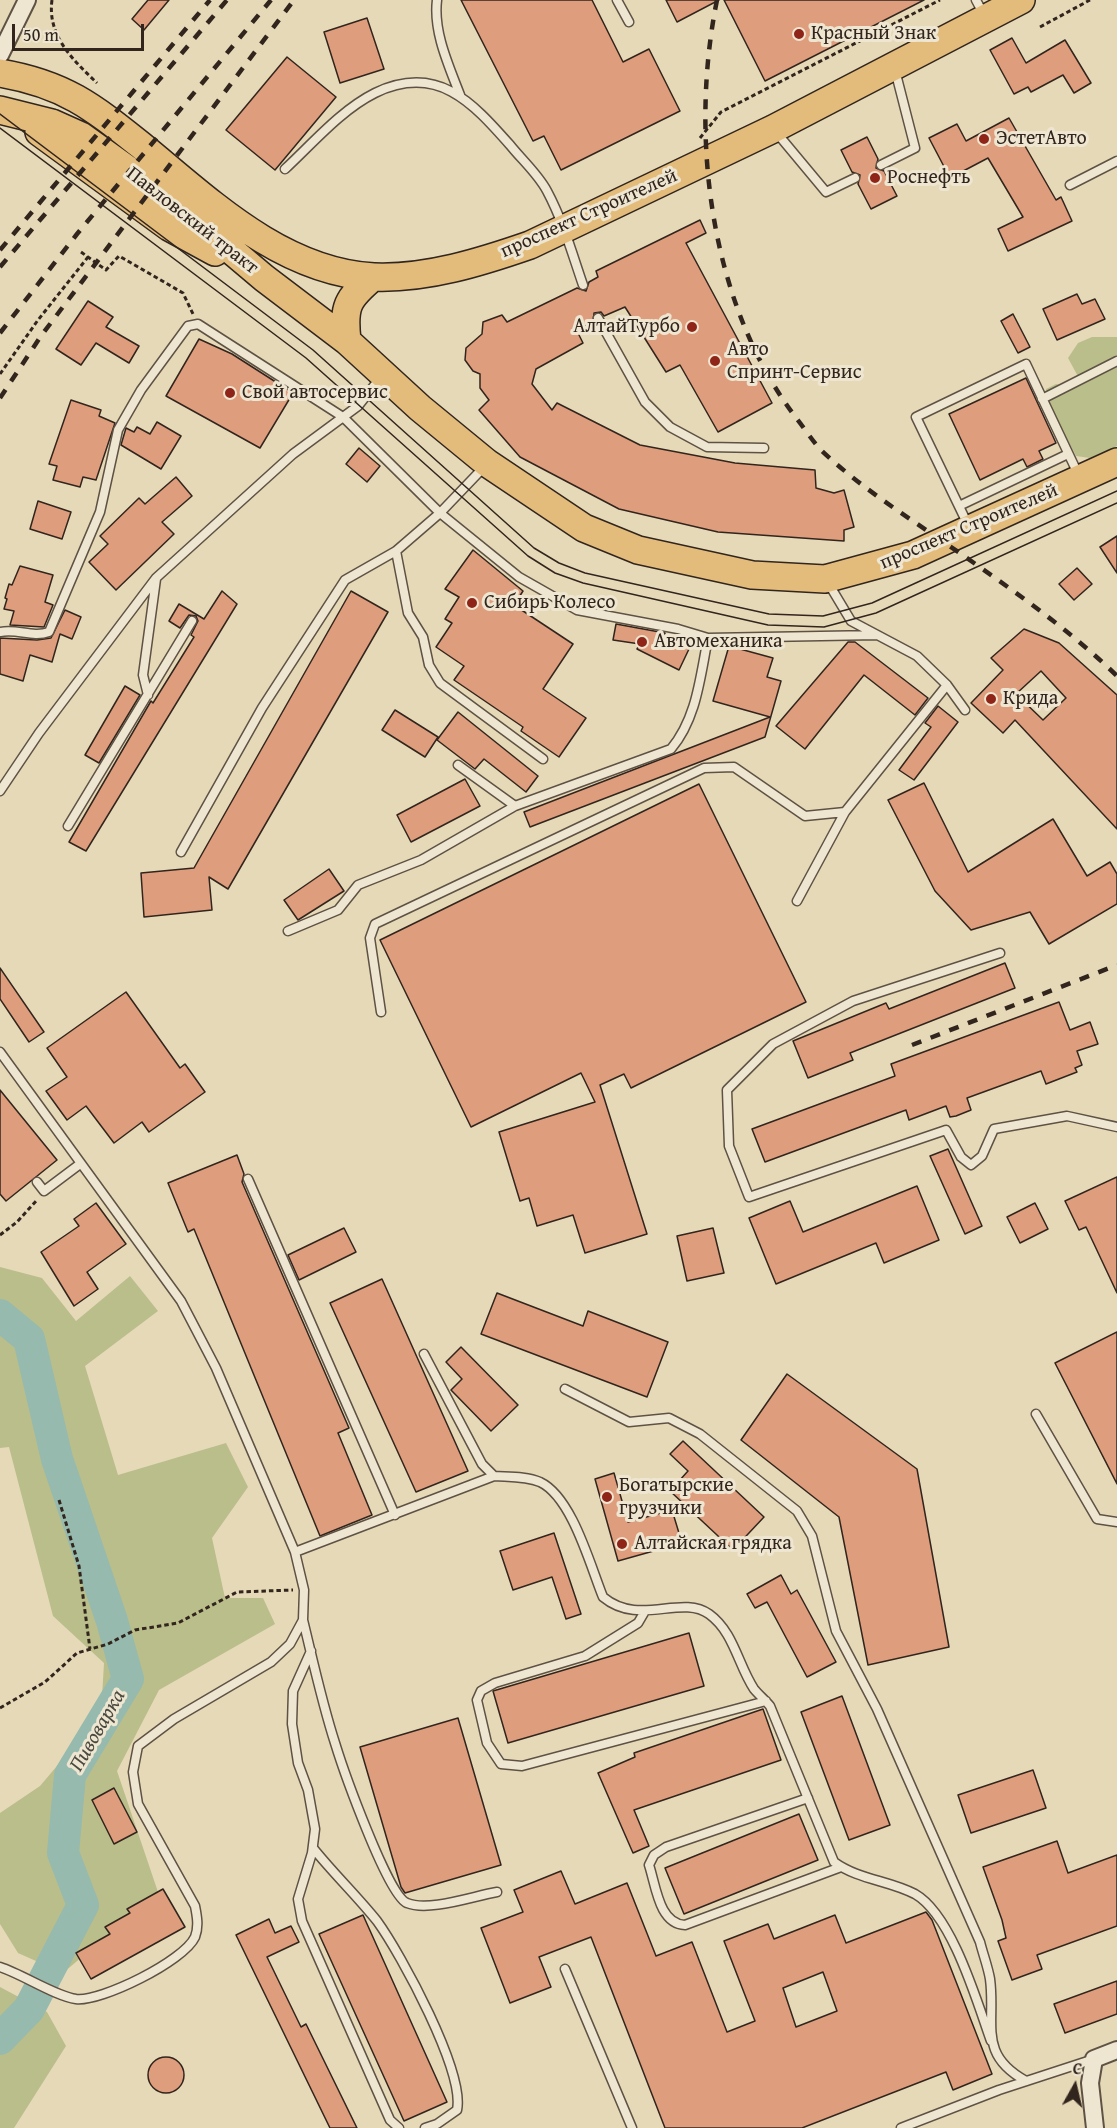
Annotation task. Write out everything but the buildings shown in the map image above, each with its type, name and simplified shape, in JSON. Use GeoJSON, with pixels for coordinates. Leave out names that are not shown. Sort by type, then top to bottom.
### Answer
{"type":"FeatureCollection","features":[{"type":"Feature","properties":{"kind":"main road","name":"проспект Строителей"},"geometry":{"type":"LineString","coordinates":[[0,73],[34,78],[68,92],[98,111],[235,222],[301,258],[373,277],[409,275],[490,259],[530,245],[773,129],[894,66],[981,9],[1021,0]]}},
{"type":"Feature","properties":{"kind":"main road","name":"Павловский тракт"},"geometry":{"type":"LineString","coordinates":[[1,110],[52,139],[169,227],[264,278]]}},
{"type":"Feature","properties":{"kind":"main road"},"geometry":{"type":"LineString","coordinates":[[347,341],[344,315],[351,296],[373,277]]}},
{"type":"Feature","properties":{"kind":"main road","name":"проспект Строителей"},"geometry":{"type":"LineString","coordinates":[[264,278],[347,341],[487,463],[584,528],[638,550],[686,563],[752,575],[825,579],[888,564],[970,530],[1117,462]]}},
{"type":"Feature","properties":{"kind":"street"},"geometry":{"type":"LineString","coordinates":[[0,55],[27,0]]}},
{"type":"Feature","properties":{"kind":"street"},"geometry":{"type":"LineString","coordinates":[[1095,2128],[1090,2084],[1094,2059],[1117,2050]]}},
{"type":"Feature","properties":{"kind":"lane"},"geometry":{"type":"LineString","coordinates":[[437,0],[435,10],[443,48],[460,95]]}},
{"type":"Feature","properties":{"kind":"lane"},"geometry":{"type":"LineString","coordinates":[[617,0],[629,22]]}},
{"type":"Feature","properties":{"kind":"lane"},"geometry":{"type":"LineString","coordinates":[[881,165],[915,148],[894,66]]}},
{"type":"Feature","properties":{"kind":"lane"},"geometry":{"type":"LineString","coordinates":[[285,169],[352,107],[377,92],[412,82],[438,84],[460,95],[486,118],[542,182],[564,228],[583,285]]}},
{"type":"Feature","properties":{"kind":"lane"},"geometry":{"type":"LineString","coordinates":[[773,129],[826,192],[855,178]]}},
{"type":"Feature","properties":{"kind":"lane"},"geometry":{"type":"LineString","coordinates":[[1070,185],[1117,161]]}},
{"type":"Feature","properties":{"kind":"lane"},"geometry":{"type":"LineString","coordinates":[[598,318],[645,402],[670,428],[707,447],[764,447]]}},
{"type":"Feature","properties":{"kind":"lane"},"geometry":{"type":"LineString","coordinates":[[0,632],[13,629],[39,636],[49,633],[100,512],[118,430],[141,390],[188,326],[198,324],[343,417],[440,513],[519,577],[577,610],[678,629],[708,638],[876,635]]}},
{"type":"Feature","properties":{"kind":"lane"},"geometry":{"type":"LineString","coordinates":[[1042,399],[1117,361]]}},
{"type":"Feature","properties":{"kind":"lane"},"geometry":{"type":"LineString","coordinates":[[970,530],[916,417],[1026,364],[1081,479]]}},
{"type":"Feature","properties":{"kind":"lane"},"geometry":{"type":"LineString","coordinates":[[0,791],[39,733],[156,578],[183,550],[293,454],[358,406],[384,375]]}},
{"type":"Feature","properties":{"kind":"lane"},"geometry":{"type":"LineString","coordinates":[[959,506],[1068,454]]}},
{"type":"Feature","properties":{"kind":"lane"},"geometry":{"type":"LineString","coordinates":[[181,852],[262,708],[345,580],[396,551],[440,513],[487,463]]}},
{"type":"Feature","properties":{"kind":"lane"},"geometry":{"type":"LineString","coordinates":[[396,551],[408,613],[423,637],[429,665],[440,683],[543,759]]}},
{"type":"Feature","properties":{"kind":"lane"},"geometry":{"type":"LineString","coordinates":[[148,695],[143,675],[156,578]]}},
{"type":"Feature","properties":{"kind":"lane"},"geometry":{"type":"LineString","coordinates":[[825,579],[851,621],[917,656],[947,685],[965,710]]}},
{"type":"Feature","properties":{"kind":"lane"},"geometry":{"type":"LineString","coordinates":[[68,826],[192,621]]}},
{"type":"Feature","properties":{"kind":"lane"},"geometry":{"type":"LineString","coordinates":[[288,931],[338,910],[358,885],[421,860],[515,806],[671,748],[682,735],[692,715],[708,638]]}},
{"type":"Feature","properties":{"kind":"lane"},"geometry":{"type":"LineString","coordinates":[[796,901],[845,812],[947,685]]}},
{"type":"Feature","properties":{"kind":"lane"},"geometry":{"type":"LineString","coordinates":[[458,765],[515,806]]}},
{"type":"Feature","properties":{"kind":"lane"},"geometry":{"type":"LineString","coordinates":[[381,1012],[370,938],[375,924],[704,768],[734,767],[806,816],[845,812]]}},
{"type":"Feature","properties":{"kind":"lane"},"geometry":{"type":"LineString","coordinates":[[1000,953],[853,1001],[773,1044],[727,1090],[729,1146],[749,1197],[945,1130],[961,1157],[971,1165],[982,1156],[994,1129],[1067,1116],[1117,1127]]}},
{"type":"Feature","properties":{"kind":"lane"},"geometry":{"type":"LineString","coordinates":[[0,1052],[181,1301],[216,1368],[295,1551],[304,1590],[303,1620],[335,1743],[382,1867],[396,1894],[407,1903],[429,1906],[497,1892]]}},
{"type":"Feature","properties":{"kind":"lane"},"geometry":{"type":"LineString","coordinates":[[37,1182],[44,1191],[80,1164]]}},
{"type":"Feature","properties":{"kind":"lane"},"geometry":{"type":"LineString","coordinates":[[249,1179],[395,1515]]}},
{"type":"Feature","properties":{"kind":"lane"},"geometry":{"type":"LineString","coordinates":[[424,1354],[482,1464],[494,1476]]}},
{"type":"Feature","properties":{"kind":"lane"},"geometry":{"type":"LineString","coordinates":[[565,1389],[629,1422],[669,1418],[700,1434],[797,1511],[812,1536],[836,1631],[877,1709],[980,1942],[990,1979],[991,2041]]}},
{"type":"Feature","properties":{"kind":"lane"},"geometry":{"type":"LineString","coordinates":[[1036,1414],[1097,1519],[1117,1522]]}},
{"type":"Feature","properties":{"kind":"lane"},"geometry":{"type":"LineString","coordinates":[[295,1551],[494,1476],[542,1483],[569,1510],[603,1597],[614,1606],[645,1611],[686,1608],[707,1612],[724,1627],[755,1689],[770,1706],[834,1862],[868,1880],[894,1885],[917,1896],[935,1913],[961,1959],[991,2041],[1008,2071],[1026,2081]]}},
{"type":"Feature","properties":{"kind":"lane"},"geometry":{"type":"LineString","coordinates":[[645,1611],[638,1623],[585,1656],[495,1683],[481,1691],[477,1700],[487,1743],[501,1764],[522,1766],[766,1701]]}},
{"type":"Feature","properties":{"kind":"lane"},"geometry":{"type":"LineString","coordinates":[[0,1966],[76,1999],[96,1997],[156,1970],[185,1952],[195,1937],[198,1923],[195,1906],[138,1804],[133,1772],[138,1746],[174,1719],[271,1662],[291,1644],[303,1620]]}},
{"type":"Feature","properties":{"kind":"lane"},"geometry":{"type":"LineString","coordinates":[[311,1651],[293,1691],[292,1724],[298,1763],[308,1790],[315,1829],[313,1848],[298,1899],[302,1922],[390,2120],[399,2128]]}},
{"type":"Feature","properties":{"kind":"lane"},"geometry":{"type":"LineString","coordinates":[[808,1798],[666,1847],[654,1855],[649,1865],[666,1918],[675,1925],[685,1925],[841,1867]]}},
{"type":"Feature","properties":{"kind":"lane"},"geometry":{"type":"LineString","coordinates":[[313,1848],[377,1922],[422,1998],[456,2079],[459,2098],[457,2110],[437,2124],[425,2128]]}},
{"type":"Feature","properties":{"kind":"lane"},"geometry":{"type":"LineString","coordinates":[[565,1969],[632,2128]]}},
{"type":"Feature","properties":{"kind":"lane"},"geometry":{"type":"LineString","coordinates":[[901,2128],[1026,2081],[1094,2059]]}},
{"type":"Feature","properties":{"kind":"path"},"geometry":{"type":"LineString","coordinates":[[52,0],[50,12],[55,34],[67,51],[101,87]]}},
{"type":"Feature","properties":{"kind":"path"},"geometry":{"type":"LineString","coordinates":[[695,144],[721,112],[940,0]]}},
{"type":"Feature","properties":{"kind":"path"},"geometry":{"type":"LineString","coordinates":[[1040,27],[1090,0]]}},
{"type":"Feature","properties":{"kind":"path"},"geometry":{"type":"LineString","coordinates":[[81,252],[106,270],[119,256],[183,293],[198,324]]}},
{"type":"Feature","properties":{"kind":"path"},"geometry":{"type":"LineString","coordinates":[[0,374],[38,320],[88,257]]}},
{"type":"Feature","properties":{"kind":"path"},"geometry":{"type":"LineString","coordinates":[[0,1235],[17,1222],[44,1191]]}},
{"type":"Feature","properties":{"kind":"path"},"geometry":{"type":"LineString","coordinates":[[59,1500],[79,1566],[90,1649]]}},
{"type":"Feature","properties":{"kind":"path"},"geometry":{"type":"LineString","coordinates":[[0,1708],[45,1682],[77,1653],[108,1644],[135,1630],[178,1623],[237,1592],[304,1590]]}},
{"type":"Feature","properties":{"kind":"green space"},"geometry":{"type":"Polygon","coordinates":[[[1092,337],[1117,337],[1117,446],[1090,458],[1076,456],[1049,405],[1046,389],[1056,384],[1073,387],[1081,382],[1068,358],[1078,343],[1092,337]]]}},
{"type":"Feature","properties":{"kind":"green space"},"geometry":{"type":"Polygon","coordinates":[[[0,1267],[42,1278],[76,1321],[130,1276],[158,1311],[85,1366],[118,1475],[226,1443],[248,1487],[212,1538],[225,1598],[263,1598],[275,1624],[159,1690],[117,1771],[158,1892],[63,1973],[18,1953],[0,1924],[0,1813],[40,1786],[101,1714],[104,1663],[53,1616],[9,1447],[0,1448],[0,1267]]]}},
{"type":"Feature","properties":{"kind":"green space"},"geometry":{"type":"Polygon","coordinates":[[[0,1987],[47,2012],[66,2046],[14,2128],[0,2128],[0,1987]]]}},
{"type":"Feature","properties":{"kind":"waterway","name":"Пивоварка"},"geometry":{"type":"LineString","coordinates":[[0,1315],[29,1339],[57,1459],[112,1621],[128,1679],[70,1775],[63,1853],[83,1905],[29,2009],[0,2039]]}},
{"type":"Feature","properties":{"kind":"tram line"},"geometry":{"type":"LineString","coordinates":[[0,114],[313,350],[534,548],[559,563],[585,573],[769,614],[823,616],[872,603],[1117,491]]}},
{"type":"Feature","properties":{"kind":"tram line"},"geometry":{"type":"LineString","coordinates":[[0,128],[306,358],[528,556],[555,573],[583,583],[768,625],[824,627],[876,613],[1117,503]]}},
{"type":"Feature","properties":{"kind":"railway"},"geometry":{"type":"LineString","coordinates":[[0,250],[210,0]]}},
{"type":"Feature","properties":{"kind":"railway"},"geometry":{"type":"LineString","coordinates":[[0,267],[227,0]]}},
{"type":"Feature","properties":{"kind":"railway"},"geometry":{"type":"LineString","coordinates":[[0,333],[77,234],[271,0]]}},
{"type":"Feature","properties":{"kind":"railway"},"geometry":{"type":"LineString","coordinates":[[0,398],[41,336],[294,0]]}},
{"type":"Feature","properties":{"kind":"railway"},"geometry":{"type":"LineString","coordinates":[[717,0],[709,53],[705,107],[707,163],[714,218],[726,273],[744,325],[767,374],[812,440],[835,463],[878,497],[1031,604],[1076,639],[1117,676]]}},
{"type":"Feature","properties":{"kind":"railway"},"geometry":{"type":"LineString","coordinates":[[912,1045],[1117,965]]}},
{"type":"Feature","properties":{"kind":"place","name":"Красный Знак"},"geometry":{"type":"Point","coordinates":[799,34]}},
{"type":"Feature","properties":{"kind":"place","name":"ЭстетАвто"},"geometry":{"type":"Point","coordinates":[984,139]}},
{"type":"Feature","properties":{"kind":"place","name":"Роснефть"},"geometry":{"type":"Point","coordinates":[875,178]}},
{"type":"Feature","properties":{"kind":"place","name":"АлтайТурбо"},"geometry":{"type":"Point","coordinates":[692,327]}},
{"type":"Feature","properties":{"kind":"place","name":"Авто Спринт-Сервис"},"geometry":{"type":"Point","coordinates":[715,361]}},
{"type":"Feature","properties":{"kind":"place","name":"Свой автосервис"},"geometry":{"type":"Point","coordinates":[230,393]}},
{"type":"Feature","properties":{"kind":"place","name":"Сибирь Колесо"},"geometry":{"type":"Point","coordinates":[472,603]}},
{"type":"Feature","properties":{"kind":"place","name":"Автомеханика"},"geometry":{"type":"Point","coordinates":[642,642]}},
{"type":"Feature","properties":{"kind":"place","name":"Крида"},"geometry":{"type":"Point","coordinates":[991,699]}},
{"type":"Feature","properties":{"kind":"place","name":"Богатырские грузчики"},"geometry":{"type":"Point","coordinates":[607,1497]}},
{"type":"Feature","properties":{"kind":"place","name":"Алтайская грядка"},"geometry":{"type":"Point","coordinates":[622,1544]}}]}
